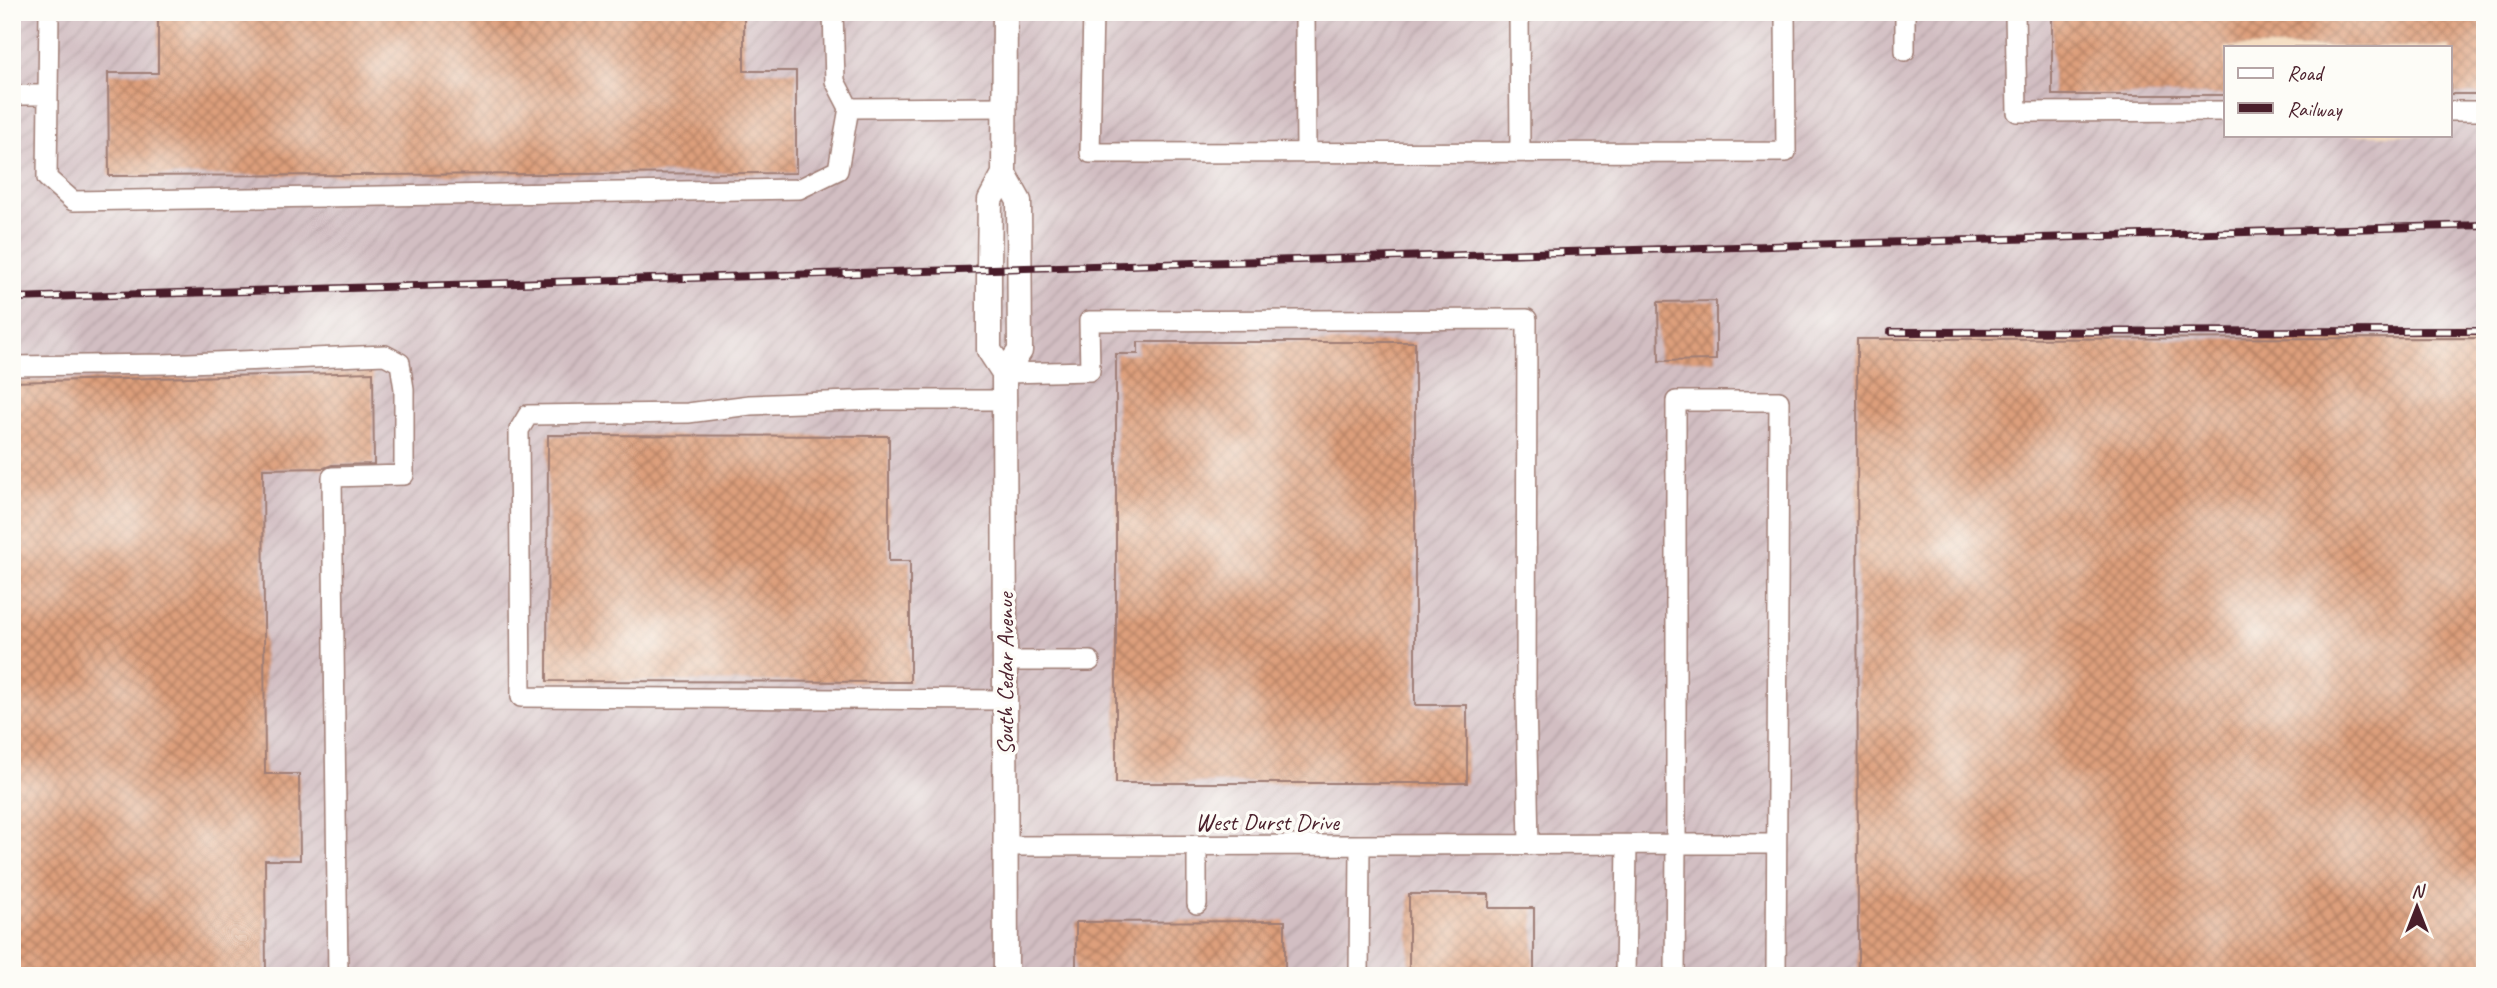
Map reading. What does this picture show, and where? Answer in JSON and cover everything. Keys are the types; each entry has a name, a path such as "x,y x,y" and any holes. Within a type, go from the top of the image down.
{"main road":[{"name":"South Cedar Avenue","path":"1005,12 1004,174 1019,201 1020,351 1004,373 1006,976"}],"street":[{"path":"49,12 47,178 73,201 799,189 838,170 849,108 835,80 833,12"},
{"path":"1093,12 1090,153 1786,152 1784,12"},
{"path":"1305,12 1306,153"},
{"path":"1519,12 1520,152"},
{"path":"1905,12 1905,51"},
{"path":"2015,12 2017,111 2224,111"},
{"path":"12,95 48,95"},
{"path":"849,108 1005,107"},
{"path":"2452,111 2485,111"},
{"path":"1004,373 1090,371 1089,321 1527,318 1526,698 1530,845"},
{"path":"12,366 164,364 385,355 400,363 404,389 404,475 332,477 338,976"},
{"path":"1004,400 877,400 750,405 688,413 528,415 520,430 520,444 521,697 1005,700"},
{"path":"1675,976 1676,401 1779,401 1776,976"},
{"path":"1005,661 1090,661"},
{"name":"West Durst Drive","path":"1005,846 1776,844"},
{"path":"1625,976 1627,845"},
{"path":"1197,846 1197,904"},
{"path":"1359,976 1360,846"}],"shaded area":[{"path":"12,12 2485,12 2485,976 12,976"}],"building":[{"path":"158,12 744,12 744,71 796,71 796,173 109,176 108,73 158,73"},
{"path":"2052,12 2485,12 2485,94 2452,94 2452,46 2224,46 2224,95 2052,95"},
{"path":"1716,301 1716,360 1659,361 1658,302"},
{"path":"2485,338 2485,976 1858,976 1857,339"},
{"path":"1138,342 1415,342 1415,705 1467,705 1467,783 1116,783 1116,354 1138,354"},
{"path":"373,372 374,464 263,469 265,774 299,774 300,860 265,860 266,976 12,976 12,382"},
{"path":"548,435 889,436 889,561 910,561 910,682 547,681"},
{"path":"1409,894 1489,894 1489,908 1534,908 1534,976 1409,976"},
{"path":"1285,921 1285,976 1076,976 1076,922"}],"railway":[{"path":"12,298 2485,225"},
{"path":"1891,332 2485,331"}]}
